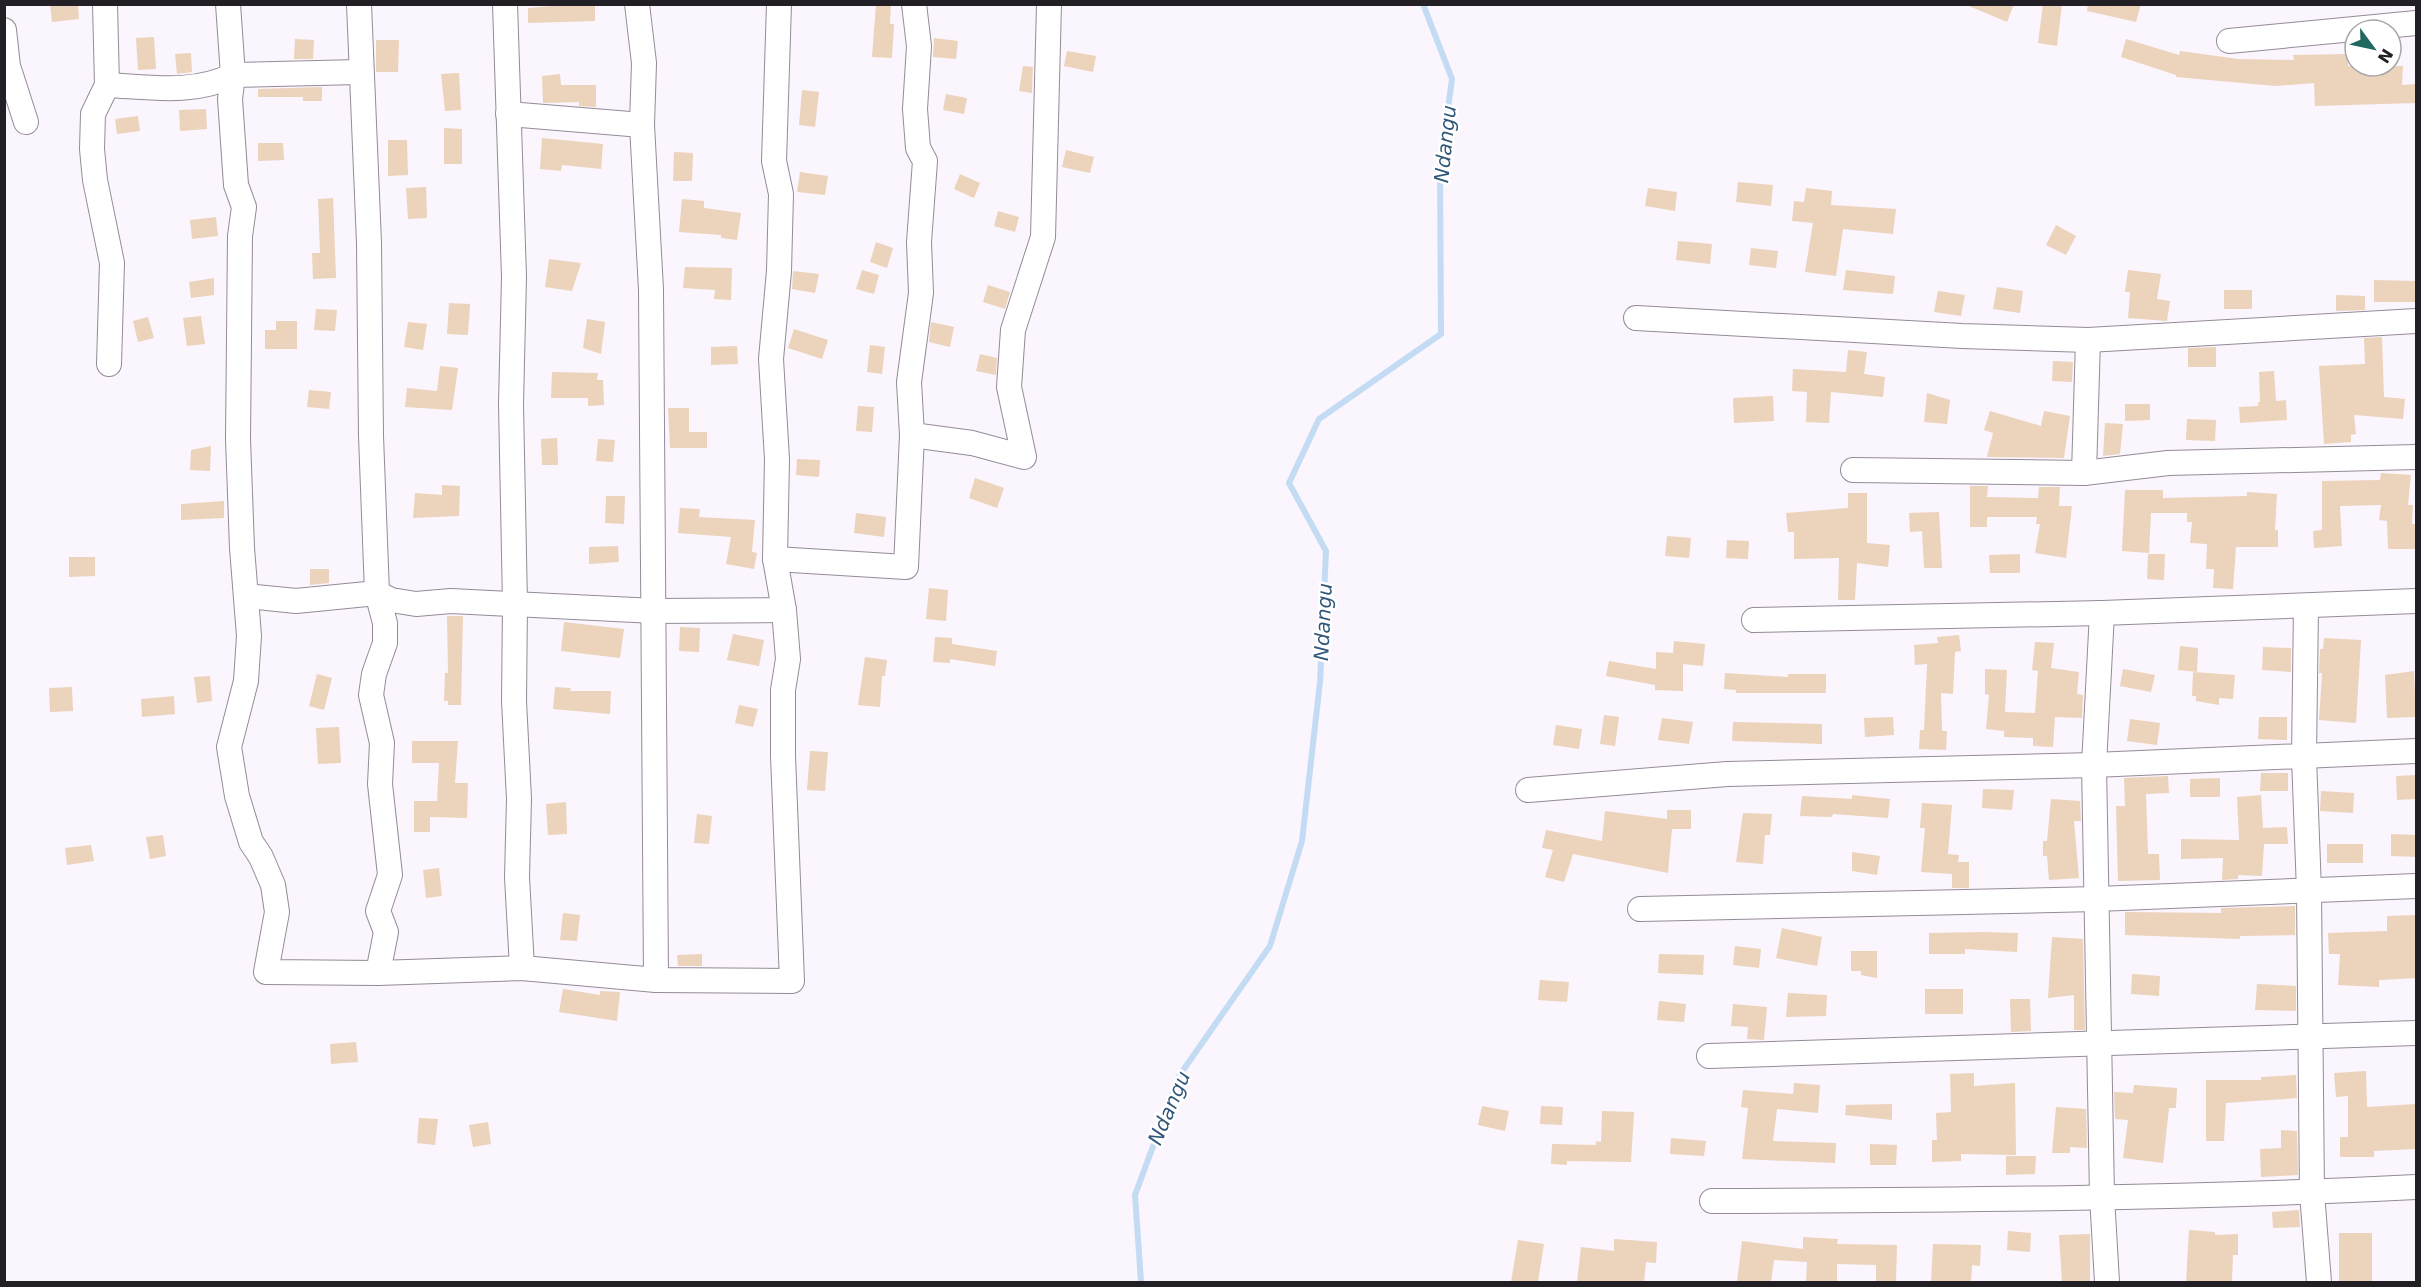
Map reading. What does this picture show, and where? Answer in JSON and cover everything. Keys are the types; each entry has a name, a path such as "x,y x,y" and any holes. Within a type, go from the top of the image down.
{"street":[{"path":"105,4 107,85 93,114 92,149 95,180 112,263 109,364"},
{"path":"228,4 233,75 230,99 236,185 244,207 240,236 238,439 249,636 246,681 229,747 235,787 251,842 261,857 274,894 277,912 266,972 378,973 522,968 656,980 792,981 783,756 783,690 788,659 784,610 775,559 777,459 771,359 779,271 782,194 774,161 779,4"},
{"path":"359,4 360,72 369,243 371,436 377,593 386,623 385,643 374,674 371,695 382,743 380,784 390,875 378,911 386,932 378,973"},
{"path":"505,4 514,277 511,404 515,604 514,701 519,799 517,877 522,968"},
{"path":"637,4 644,63 642,125 651,290 656,980"},
{"path":"775,559 906,567 912,435 909,382 921,293 919,242 925,161 918,148 915,108 919,46 914,4"},
{"path":"912,435 972,443 1024,457 1009,387 1013,330 1043,237 1047,171 1049,4"},
{"path":"2229,41 2416,23"},
{"path":"4,30 8,66 26,122"},
{"path":"107,85 187,89 218,83 233,75 360,72"},
{"path":"508,114 642,125"},
{"path":"1636,318 2088,340 2416,321"},
{"path":"2084,474 2088,340"},
{"path":"1852,470 2084,474 2168,463 2416,457"},
{"path":"246,596 296,601 377,593 391,600 416,604 451,601 655,611 784,610"},
{"path":"1754,620 2102,613 2416,602"},
{"path":"2306,606 2304,757 2309,891 2312,1193 2319,1282"},
{"path":"2102,613 2094,765 2102,1196 2107,1282"},
{"path":"1528,790 1728,774 2094,765 2416,751"},
{"path":"1640,909 2097,899 2416,886"},
{"path":"1709,1056 2416,1033"},
{"path":"1712,1201 2312,1193 2416,1188"}],"building":[{"path":"50,4 78,4 79,19 52,22"},
{"path":"595,4 595,21 528,23 528,8"},
{"path":"876,4 891,4 890,24 894,24 892,58 872,57"},
{"path":"1964,4 2014,4 2007,22"},
{"path":"2043,4 2062,4 2057,46 2038,43"},
{"path":"2088,4 2141,4 2136,22 2087,11"},
{"path":"154,37 156,69 138,70 136,38"},
{"path":"934,38 958,41 956,59 933,57"},
{"path":"295,39 314,40 313,59 294,59"},
{"path":"2126,39 2179,55 2180,51 2238,59 2294,60 2293,55 2343,54 2343,78 2402,78 2402,85 2415,84 2416,103 2315,106 2314,83 2275,86 2176,77 2176,75 2121,57"},
{"path":"376,40 399,40 398,72 376,72"},
{"path":"1067,51 1096,56 1093,72 1064,66"},
{"path":"191,53 192,72 177,74 175,54"},
{"path":"1023,66 1033,67 1032,93 1019,91"},
{"path":"459,73 461,110 445,111 441,74"},
{"path":"560,74 561,85 596,85 596,107 579,106 579,102 543,103 542,76"},
{"path":"322,87 322,101 303,101 303,97 258,97 258,89"},
{"path":"802,90 819,92 815,127 799,125"},
{"path":"946,94 967,98 964,114 943,110"},
{"path":"206,109 207,129 180,131 179,110"},
{"path":"138,116 140,131 117,134 115,119"},
{"path":"444,128 462,129 462,164 444,164"},
{"path":"542,138 603,144 601,169 562,165 561,171 540,169"},
{"path":"388,140 407,140 408,175 388,176"},
{"path":"258,143 283,143 284,160 258,161"},
{"path":"1066,150 1094,157 1090,173 1062,167"},
{"path":"674,152 693,153 692,181 673,181"},
{"path":"800,172 828,176 825,195 797,192"},
{"path":"960,174 980,183 974,198 954,189"},
{"path":"1738,182 1773,185 1771,206 1736,202"},
{"path":"426,187 427,218 408,219 406,188"},
{"path":"1648,188 1677,192 1675,211 1645,206"},
{"path":"1806,188 1832,191 1831,205 1896,209 1893,234 1843,229 1836,276 1805,272 1813,223 1792,221 1794,201 1804,202"},
{"path":"333,198 336,278 313,279 312,253 320,253 318,199"},
{"path":"682,199 704,201 704,208 741,213 737,240 721,238 721,235 679,232"},
{"path":"998,211 1019,217 1015,232 994,226"},
{"path":"216,217 218,236 192,239 190,220"},
{"path":"2056,225 2076,236 2066,255 2046,245"},
{"path":"1678,241 1712,244 1710,264 1676,260"},
{"path":"876,242 893,248 887,268 870,262"},
{"path":"1751,248 1778,251 1776,268 1749,265"},
{"path":"549,259 581,263 572,291 545,287"},
{"path":"685,267 732,268 731,300 714,299 715,290 683,288"},
{"path":"862,270 879,275 874,294 856,289"},
{"path":"1846,270 1895,276 1893,294 1843,290"},
{"path":"2128,270 2161,274 2157,299 2170,301 2167,321 2128,318 2130,292 2125,292"},
{"path":"793,271 819,274 815,293 792,289"},
{"path":"214,278 214,295 191,298 189,282"},
{"path":"2374,280 2416,281 2416,302 2374,302"},
{"path":"988,285 1010,292 1005,309 983,302"},
{"path":"1997,287 2023,291 2020,313 1993,309"},
{"path":"2224,290 2252,290 2252,309 2224,309"},
{"path":"1938,291 1965,295 1961,316 1934,312"},
{"path":"2336,295 2365,296 2365,310 2336,311"},
{"path":"449,303 470,304 468,335 447,334"},
{"path":"316,309 337,310 335,331 314,330"},
{"path":"201,316 205,344 187,346 183,318"},
{"path":"148,317 154,338 138,342 133,321"},
{"path":"587,319 605,322 601,354 583,348"},
{"path":"276,321 297,321 297,349 265,349 265,330 276,330"},
{"path":"408,322 427,324 423,350 404,347"},
{"path":"931,322 954,327 950,347 929,342"},
{"path":"794,329 828,340 822,359 788,348"},
{"path":"2382,337 2384,397 2405,399 2403,419 2354,415 2356,434 2351,435 2351,442 2324,444 2319,366 2365,364 2364,338"},
{"path":"870,345 885,347 882,374 867,372"},
{"path":"737,346 738,364 711,365 711,347"},
{"path":"2216,347 2216,367 2188,367 2188,348"},
{"path":"1848,350 1867,352 1864,374 1885,377 1883,397 1831,392 1829,423 1806,422 1807,392 1792,391 1793,369 1846,372"},
{"path":"980,354 997,358 996,375 976,371"},
{"path":"2053,361 2073,362 2072,382 2052,381"},
{"path":"440,366 458,368 452,410 405,407 407,388 437,391"},
{"path":"2274,371 2276,401 2286,400 2287,420 2240,423 2239,407 2258,406 2260,402 2259,372"},
{"path":"552,372 598,373 597,380 603,380 604,405 588,406 588,398 551,398"},
{"path":"309,390 331,392 329,409 307,407"},
{"path":"1927,393 1950,400 1947,424 1924,422"},
{"path":"1773,396 1774,421 1734,423 1733,398"},
{"path":"2125,404 2150,404 2150,420 2125,421"},
{"path":"858,406 874,407 872,432 856,431"},
{"path":"668,408 689,408 689,432 707,432 707,448 670,448"},
{"path":"1990,411 2041,426 2044,411 2070,416 2064,458 1987,457 1993,433 1984,430"},
{"path":"2187,419 2216,420 2215,441 2186,440"},
{"path":"2105,423 2123,424 2120,454 2103,456"},
{"path":"557,438 558,465 542,465 541,439"},
{"path":"598,439 615,440 613,462 596,461"},
{"path":"211,446 210,471 190,470 191,450"},
{"path":"797,459 820,460 819,477 796,475"},
{"path":"2381,473 2411,475 2408,505 2413,505 2412,524 2415,524 2416,549 2388,549 2387,521 2379,520 2381,505 2340,506 2342,546 2314,548 2313,531 2322,530 2322,481 2380,480"},
{"path":"975,478 1004,488 997,508 969,498"},
{"path":"442,485 460,486 459,516 413,518 415,493 442,495"},
{"path":"1970,486 1988,486 1987,497 2038,498 2039,487 2060,487 2059,506 2072,506 2066,558 2035,553 2040,524 2036,524 2037,517 1987,517 1987,527 1970,527"},
{"path":"2125,490 2163,490 2163,498 2247,496 2247,492 2277,494 2275,530 2278,530 2278,547 2236,547 2233,589 2213,588 2214,569 2206,569 2207,544 2190,543 2192,522 2187,522 2187,513 2151,513 2149,553 2122,551"},
{"path":"1848,493 1867,493 1867,543 1890,545 1888,567 1857,563 1855,600 1838,600 1839,558 1794,559 1794,532 1788,532 1786,513 1848,508"},
{"path":"606,496 625,496 624,524 605,523"},
{"path":"224,501 224,518 181,520 181,504"},
{"path":"680,508 700,509 699,517 755,520 752,552 757,553 754,569 726,564 731,537 678,533"},
{"path":"1939,512 1942,568 1924,568 1922,531 1910,532 1909,513"},
{"path":"856,513 886,517 884,537 854,533"},
{"path":"1667,536 1691,538 1689,558 1665,556"},
{"path":"1727,540 1749,541 1748,559 1726,558"},
{"path":"618,546 619,562 589,564 589,547"},
{"path":"2020,554 2020,573 1990,573 1989,555"},
{"path":"2148,554 2165,554 2164,580 2147,579"},
{"path":"69,557 95,557 95,576 69,577"},
{"path":"310,569 329,569 329,583 310,585"},
{"path":"929,588 948,590 946,621 926,619"},
{"path":"447,616 463,616 461,705 448,705 448,701 444,701 445,673 448,673"},
{"path":"564,622 624,629 620,658 561,651"},
{"path":"680,627 700,628 699,652 679,651"},
{"path":"733,634 764,640 759,666 727,660"},
{"path":"1959,635 1961,651 1955,652 1953,694 1941,693 1942,731 1947,731 1946,750 1919,749 1920,730 1924,730 1927,664 1915,665 1914,645 1938,643 1937,637"},
{"path":"935,637 952,638 952,644 997,651 995,666 950,659 950,663 933,662"},
{"path":"2324,638 2361,640 2356,723 2319,720 2322,673 2319,673 2320,649 2323,649"},
{"path":"1674,641 1705,644 1703,666 1683,664 1683,691 1655,690 1655,685 1606,676 1609,661 1656,669 1656,652 1673,653"},
{"path":"2035,642 2054,643 2051,668 2079,672 2077,694 2083,695 2082,718 2055,717 2053,747 2033,746 2033,738 2004,737 2004,731 1986,729 1989,695 1985,694 1985,669 2007,670 2005,712 2035,713 2038,671 2032,670"},
{"path":"2180,646 2198,648 2197,672 2178,670"},
{"path":"2263,647 2291,648 2291,672 2262,670"},
{"path":"865,657 887,660 885,676 882,676 880,707 858,705"},
{"path":"2123,669 2155,675 2151,692 2120,686"},
{"path":"2414,671 2416,717 2387,718 2385,675"},
{"path":"2193,672 2235,675 2233,699 2219,698 2219,705 2196,701 2196,696 2192,696"},
{"path":"1725,673 1788,677 1788,674 1826,674 1826,693 1736,693 1736,690 1724,689"},
{"path":"317,674 332,678 324,710 309,706"},
{"path":"210,676 212,701 197,703 194,677"},
{"path":"72,687 73,711 50,712 49,688"},
{"path":"555,687 571,688 570,691 611,691 610,714 553,709"},
{"path":"174,696 175,714 142,717 141,699"},
{"path":"739,705 758,709 753,727 735,723"},
{"path":"1604,715 1619,717 1615,746 1600,744"},
{"path":"1893,717 1894,735 1865,737 1864,718"},
{"path":"2259,717 2287,717 2287,740 2258,739"},
{"path":"1662,718 1693,722 1689,744 1658,740"},
{"path":"2130,719 2160,723 2157,745 2127,741"},
{"path":"1733,722 1822,724 1822,744 1732,741"},
{"path":"1556,725 1582,729 1579,749 1553,745"},
{"path":"339,727 341,763 318,764 316,728"},
{"path":"412,741 458,741 455,783 468,783 467,818 430,817 430,832 414,832 414,801 437,801 439,763 412,763"},
{"path":"810,751 828,752 825,791 807,790"},
{"path":"2261,773 2288,773 2288,791 2260,791"},
{"path":"2416,775 2416,799 2397,800 2396,776"},
{"path":"2168,776 2169,793 2146,794 2148,854 2159,854 2160,880 2118,881 2116,806 2125,806 2124,778"},
{"path":"2220,778 2220,797 2190,797 2190,779"},
{"path":"1983,789 2014,790 2012,810 1982,808"},
{"path":"2321,791 2354,793 2353,813 2320,811"},
{"path":"1852,795 1890,799 1888,818 1833,814 1832,817 1800,816 1802,796 1852,799"},
{"path":"2261,795 2263,828 2287,827 2288,844 2264,844 2262,876 2238,875 2238,879 2222,880 2223,858 2181,859 2181,839 2239,840 2237,797"},
{"path":"2051,799 2080,801 2081,821 2074,821 2079,878 2049,880 2047,856 2043,856 2043,841 2047,841"},
{"path":"566,802 567,834 548,835 546,804"},
{"path":"1922,803 1952,805 1948,854 1959,855 1958,862 1969,862 1969,888 1952,888 1952,874 1921,872 1925,828 1920,828"},
{"path":"1667,810 1691,810 1691,829 1672,829 1668,873 1573,854 1564,882 1545,877 1553,850 1542,848 1546,830 1602,841 1605,811 1667,819"},
{"path":"1743,813 1772,814 1770,835 1765,835 1763,864 1736,862"},
{"path":"697,814 712,816 709,844 694,843"},
{"path":"2391,834 2416,835 2416,857 2391,856"},
{"path":"163,835 166,856 150,859 146,837"},
{"path":"2327,844 2363,844 2363,863 2327,863"},
{"path":"91,845 94,861 67,865 65,848"},
{"path":"1852,852 1880,856 1877,875 1852,871"},
{"path":"439,868 442,896 426,898 423,870"},
{"path":"2295,906 2295,935 2240,936 2240,939 2125,935 2125,912 2221,913 2221,908"},
{"path":"563,913 580,915 577,941 560,940"},
{"path":"2416,915 2416,978 2379,980 2379,987 2338,985 2340,954 2329,954 2328,933 2387,931 2387,916"},
{"path":"1782,928 1822,937 1817,966 1776,958"},
{"path":"1929,933 2018,933 2017,952 1965,949 1965,954 1929,954"},
{"path":"2052,937 2083,939 2085,1030 2074,1030 2074,995 2048,998"},
{"path":"1735,946 1761,949 1759,968 1733,965"},
{"path":"1851,951 1877,951 1877,978 1861,975 1861,971 1851,971"},
{"path":"702,954 702,966 678,966 677,955"},
{"path":"1659,954 1704,955 1703,975 1658,973"},
{"path":"2132,974 2160,976 2159,996 2131,994"},
{"path":"1540,980 1569,982 1567,1002 1538,1000"},
{"path":"2257,984 2296,986 2296,1011 2255,1010"},
{"path":"563,989 600,995 600,991 620,992 617,1021 559,1012"},
{"path":"1925,989 1963,989 1963,1014 1925,1014"},
{"path":"1788,993 1827,995 1826,1016 1786,1017"},
{"path":"2010,999 2030,999 2031,1031 2011,1032"},
{"path":"1659,1001 1686,1004 1684,1022 1657,1020"},
{"path":"1733,1004 1767,1007 1764,1040 1747,1039 1748,1027 1731,1026"},
{"path":"356,1042 358,1062 331,1064 330,1044"},
{"path":"2366,1071 2367,1107 2416,1104 2416,1149 2374,1151 2374,1157 2340,1157 2340,1137 2348,1137 2348,1096 2336,1097 2334,1073"},
{"path":"1974,1073 1974,1086 2015,1083 2016,1155 1961,1154 1961,1161 1932,1162 1932,1140 1937,1140 1936,1113 1951,1112 1950,1074"},
{"path":"2296,1075 2297,1098 2226,1103 2224,1141 2206,1141 2206,1080 2261,1080 2261,1077"},
{"path":"1794,1083 1820,1085 1818,1113 1777,1109 1773,1141 1836,1143 1835,1163 1742,1159 1748,1108 1741,1107 1743,1090 1793,1094"},
{"path":"2134,1085 2177,1088 2176,1108 2169,1108 2163,1163 2123,1158 2128,1120 2115,1119 2114,1092 2133,1093"},
{"path":"1892,1104 1892,1120 1845,1115 1846,1105"},
{"path":"1482,1106 1509,1111 1505,1131 1478,1125"},
{"path":"1541,1106 1563,1107 1562,1125 1540,1124"},
{"path":"2056,1107 2086,1109 2087,1148 2070,1147 2070,1153 2052,1153"},
{"path":"1602,1111 1634,1112 1631,1162 1567,1161 1567,1165 1551,1164 1552,1144 1596,1145 1596,1141 1601,1142"},
{"path":"419,1118 438,1119 435,1145 417,1143"},
{"path":"488,1122 491,1144 473,1147 469,1125"},
{"path":"2281,1130 2297,1131 2298,1175 2261,1177 2260,1149 2281,1148"},
{"path":"1671,1138 1706,1141 1704,1156 1670,1154"},
{"path":"1870,1144 1897,1145 1896,1165 1870,1165"},
{"path":"2006,1156 2036,1156 2035,1174 2006,1175"},
{"path":"2299,1210 2300,1227 2273,1228 2272,1212"},
{"path":"2189,1230 2215,1232 2215,1235 2238,1234 2238,1255 2233,1255 2232,1282 2186,1282"},
{"path":"2008,1231 2031,1233 2030,1252 2007,1250"},
{"path":"2339,1233 2372,1233 2372,1282 2339,1282"},
{"path":"2090,1234 2090,1282 2062,1282 2059,1235"},
{"path":"1803,1237 1838,1239 1837,1244 1897,1245 1896,1282 1876,1282 1876,1265 1837,1264 1837,1282 1806,1282 1807,1262 1774,1260 1771,1282 1737,1282 1742,1241 1803,1249"},
{"path":"1614,1239 1657,1242 1656,1263 1646,1262 1644,1282 1577,1282 1581,1247 1614,1251"},
{"path":"1518,1240 1544,1244 1538,1282 1511,1282"},
{"path":"1933,1244 1981,1245 1980,1266 1972,1265 1971,1282 1931,1282"}],"waterway":[{"name":"Ndangu","path":"1141,1282 1135,1195 1179,1076 1270,946 1302,841 1320,682 1326,551 1289,483 1319,419 1441,334 1440,168 1452,79 1423,4"}]}
